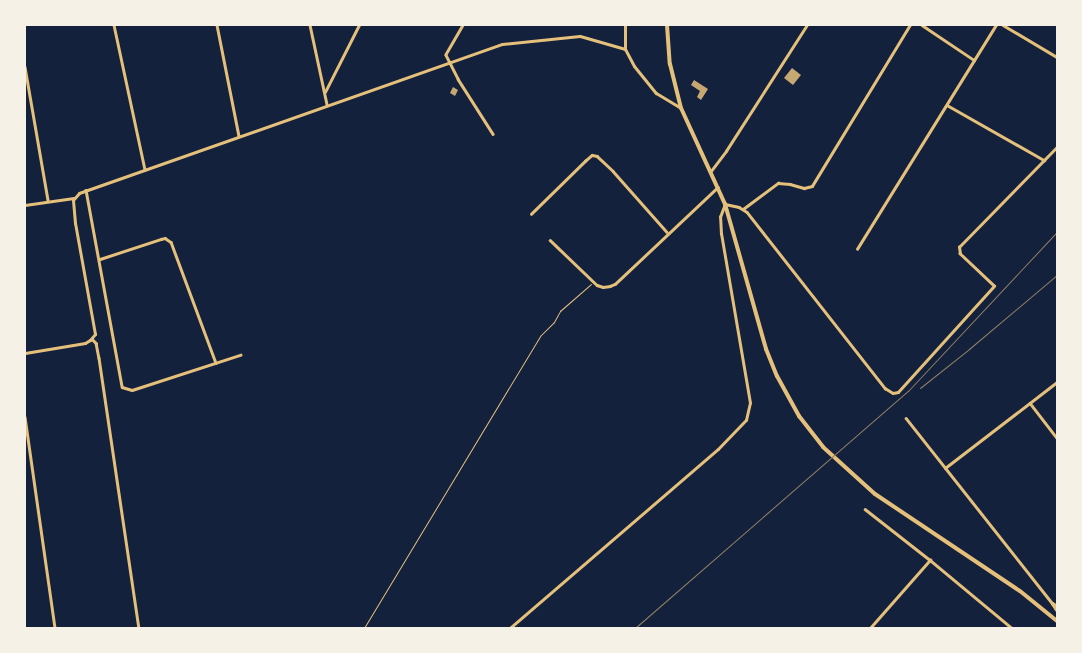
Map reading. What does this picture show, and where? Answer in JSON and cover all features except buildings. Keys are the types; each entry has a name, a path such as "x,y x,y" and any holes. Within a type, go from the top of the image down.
{"main road":[{"path":"667,25 672,76 682,108 725,204 766,349 777,376 799,416 823,447 858,481 1020,592 1057,621"},
{"path":"1055,604 1057,610"}],"street":[{"path":"114,25 145,170"},
{"path":"217,25 239,136"},
{"path":"310,25 327,104"},
{"path":"324,94 359,25"},
{"path":"463,25 446,56 493,134"},
{"path":"625,25 625,50 649,86 666,100 682,108"},
{"path":"711,171 726,151 807,25"},
{"path":"743,209 778,183 804,188 812,186 910,25"},
{"path":"922,25 974,60"},
{"path":"856,249 996,25"},
{"path":"1003,25 1057,57"},
{"path":"25,205 48,200 74,198 86,190 327,104 510,42 573,36 585,37 625,50"},
{"path":"25,67 48,200"},
{"path":"947,105 1044,160"},
{"path":"510,628 718,450 746,420 750,403 721,234 720,217 725,204 734,204 743,209 890,392 898,392 994,286 960,254 958,249 1057,147"},
{"path":"531,214 592,155 597,156 613,171 667,233"},
{"path":"550,240 595,283 602,287 615,284 718,187"},
{"path":"86,190 122,387 132,390 240,355"},
{"path":"25,353 85,343 92,339 95,334 75,223 74,198"},
{"path":"100,259 165,238 170,242 216,363"},
{"path":"92,339 96,343 99,358 139,628"},
{"path":"945,468 1057,382"},
{"path":"1030,403 1057,438"},
{"path":"25,417 55,628"},
{"path":"906,418 1055,604"},
{"path":"865,510 930,560 1012,628"},
{"path":"870,628 930,560"}],"path":[{"path":"364,628 541,335 555,318 595,283"}],"railway":[{"path":"635,628 908,391 1057,232"},
{"path":"920,388 1057,275"}]}
